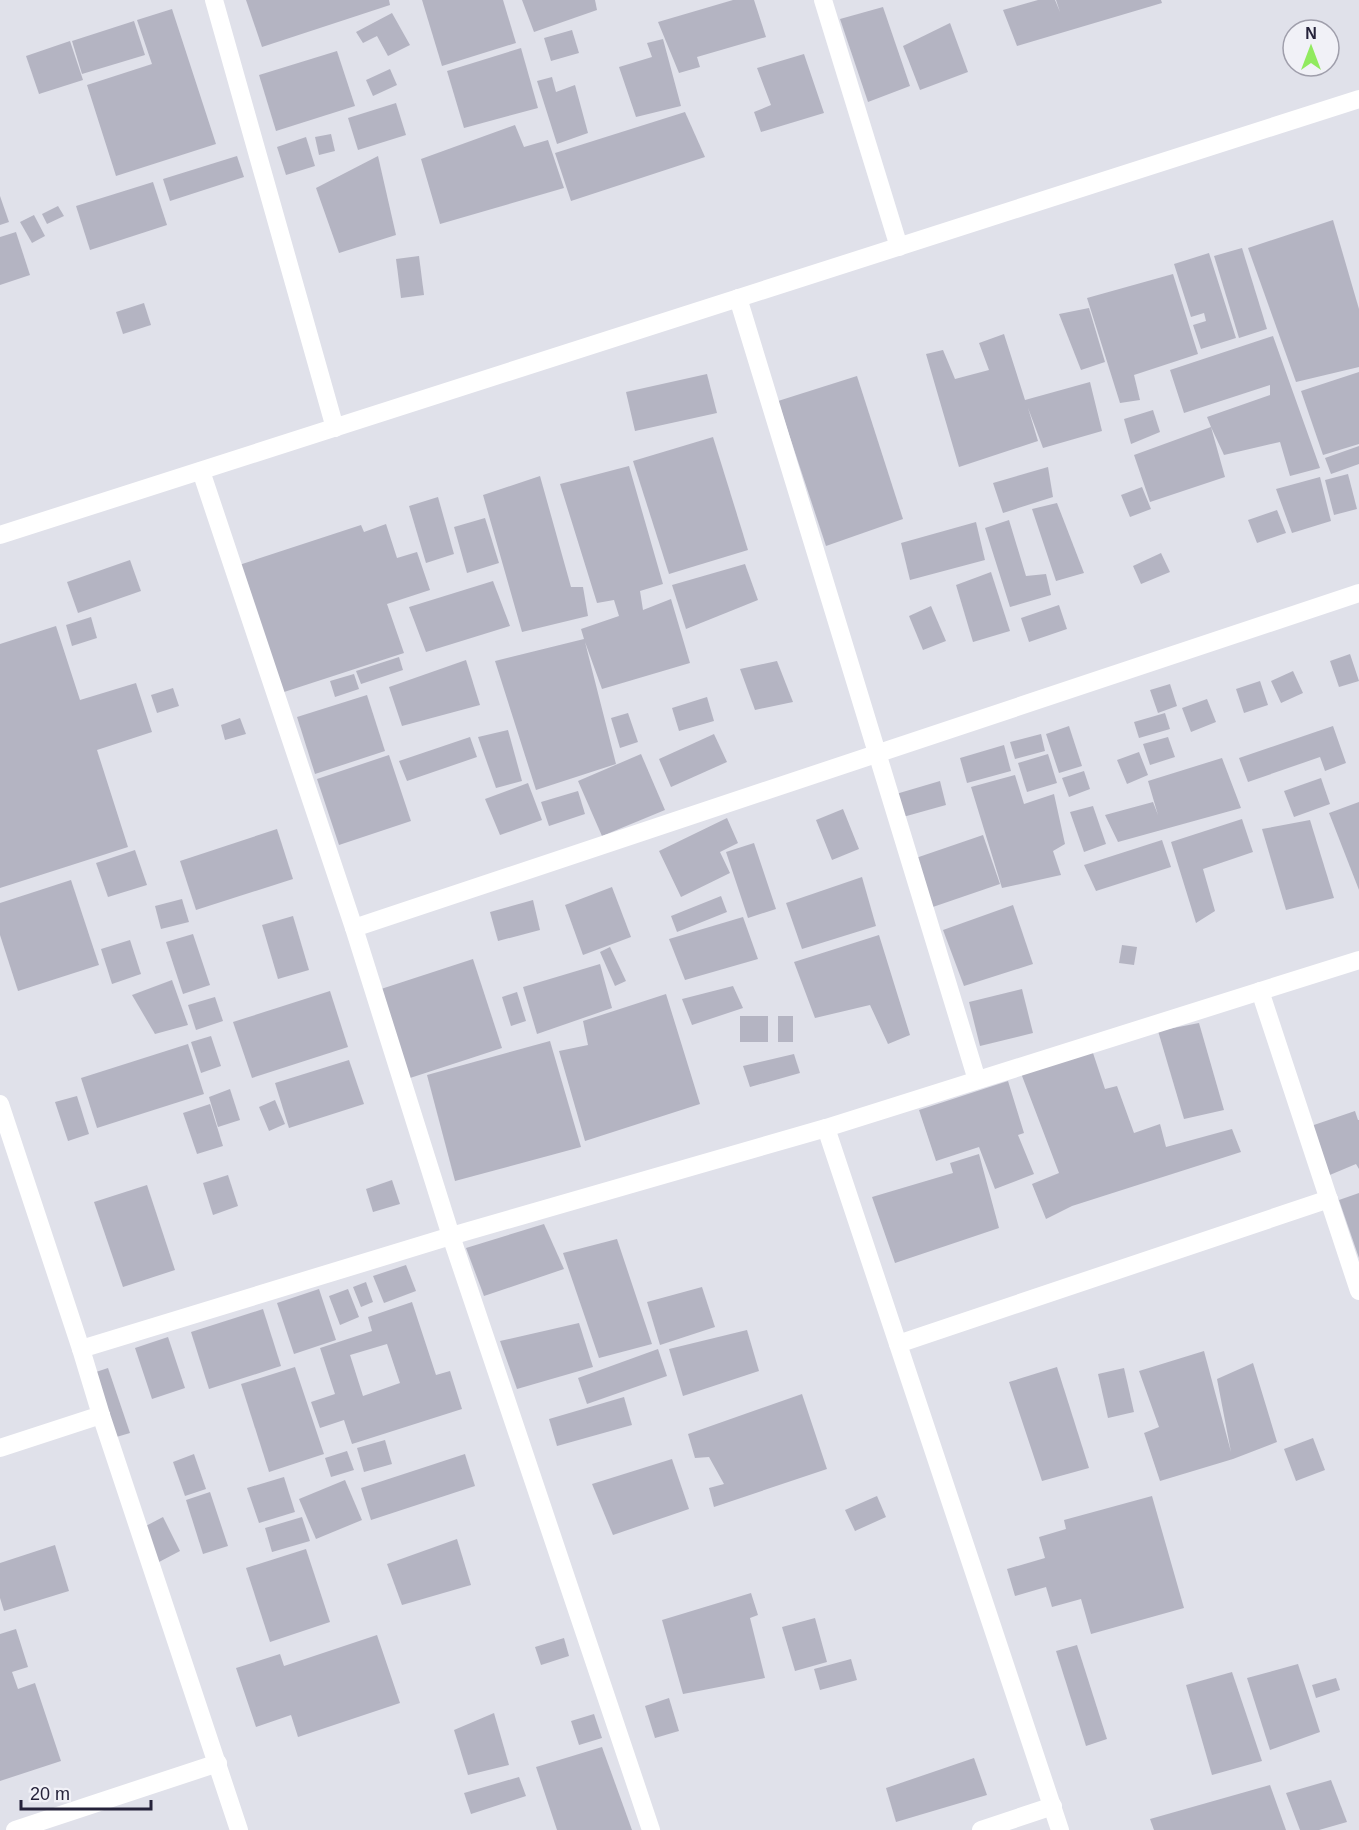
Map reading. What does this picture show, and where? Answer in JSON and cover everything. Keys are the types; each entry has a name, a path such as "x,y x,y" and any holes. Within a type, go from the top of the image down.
{"street":[{"path":"214,0 335,428"},
{"path":"823,0 899,247"},
{"path":"0,535 1359,99"},
{"path":"738,298 977,1080"},
{"path":"201,471 354,928 451,1236 651,1830"},
{"path":"354,928 1359,593"},
{"path":"81,1349 451,1236 826,1128 1359,960"},
{"path":"1260,991 1359,1291"},
{"path":"0,1104 239,1830"},
{"path":"826,1128 1060,1830"},
{"path":"898,1344 1329,1199"},
{"path":"0,1448 101,1415"},
{"path":"15,1830 218,1763"},
{"path":"981,1830 1053,1806"}],"building":[{"path":"246,0 389,0 390,5 262,47"},
{"path":"422,0 503,0 516,43 442,66"},
{"path":"522,0 595,0 597,10 534,32"},
{"path":"733,0 754,0 766,37 697,57 700,67 679,73 658,22"},
{"path":"1038,0 1055,0 1060,12 1056,0 1161,0 1162,3 1017,46 1003,10"},
{"path":"883,7 910,86 868,102 840,19"},
{"path":"172,9 216,144 116,176 87,85 152,64 137,20"},
{"path":"392,13 410,45 388,56 377,36 363,43 356,32"},
{"path":"134,21 145,55 82,74 72,41"},
{"path":"950,23 968,72 920,90 903,46"},
{"path":"572,30 579,53 551,61 544,38"},
{"path":"663,39 681,106 636,117 619,67 652,57 647,43"},
{"path":"70,41 83,80 39,94 26,56"},
{"path":"521,48 538,108 464,128 447,71"},
{"path":"337,51 355,106 276,131 259,75"},
{"path":"804,54 824,113 761,132 754,112 771,105 757,68"},
{"path":"390,69 397,85 373,96 366,80"},
{"path":"552,77 556,92 575,85 588,133 557,144 537,81"},
{"path":"396,103 406,135 358,150 348,118"},
{"path":"685,112 705,157 571,201 555,153"},
{"path":"515,125 524,147 548,140 564,188 440,224 421,159"},
{"path":"331,134 335,151 319,155 315,137"},
{"path":"306,137 315,166 286,175 277,147"},
{"path":"237,156 244,177 170,201 163,179"},
{"path":"378,156 396,235 339,253 316,188"},
{"path":"153,182 167,225 90,250 76,206"},
{"path":"0,196 9,222 0,225"},
{"path":"58,206 64,216 47,224 42,214"},
{"path":"34,215 45,236 32,243 20,222"},
{"path":"1333,220 1359,309 1359,367 1296,382 1248,248"},
{"path":"16,232 30,275 0,285 0,237"},
{"path":"1242,248 1267,329 1239,338 1214,256"},
{"path":"1209,253 1236,338 1201,349 1193,325 1206,321 1204,313 1191,317 1174,264"},
{"path":"419,256 424,295 401,298 396,259"},
{"path":"1173,274 1198,354 1134,375 1140,400 1120,403 1087,298"},
{"path":"144,303 151,325 123,334 116,312"},
{"path":"1089,308 1105,362 1081,370 1059,314"},
{"path":"1004,334 1025,400 1090,382 1102,431 1043,448 1028,408 1038,441 959,467 926,354 943,350 955,379 989,370 979,343"},
{"path":"1273,336 1320,468 1290,476 1280,442 1224,455 1207,417 1270,395 1270,385 1184,413 1170,370"},
{"path":"1359,372 1359,444 1323,455 1301,391"},
{"path":"707,374 717,413 635,431 626,392"},
{"path":"857,376 903,519 826,546 778,401"},
{"path":"1153,410 1160,432 1131,444 1124,419"},
{"path":"1211,427 1225,477 1150,502 1134,455"},
{"path":"713,437 748,550 669,574 633,461"},
{"path":"1359,446 1359,464 1331,474 1325,458"},
{"path":"629,466 663,584 640,591 643,610 671,599 690,663 602,689 585,642 616,764 536,790 495,661 584,639 581,629 619,616 614,600 597,603 560,484"},
{"path":"1048,467 1053,497 1003,513 993,483"},
{"path":"1348,474 1357,509 1334,515 1325,480"},
{"path":"540,476 571,587 583,587 588,616 522,632 483,495"},
{"path":"1320,477 1331,521 1292,533 1276,489"},
{"path":"1142,487 1151,509 1130,517 1121,495"},
{"path":"438,497 454,554 426,563 409,506"},
{"path":"1057,503 1084,573 1056,581 1032,509"},
{"path":"1277,510 1286,533 1257,543 1248,520"},
{"path":"485,518 499,563 467,573 454,527"},
{"path":"1009,520 1026,576 1046,574 1051,595 1010,607 985,528"},
{"path":"976,522 985,560 910,580 901,543"},
{"path":"386,524 397,558 417,552 430,590 387,604 404,653 281,693 239,565 361,525 364,532"},
{"path":"1161,553 1170,572 1141,584 1133,566"},
{"path":"130,560 141,591 78,613 67,582"},
{"path":"745,564 758,600 686,629 672,585"},
{"path":"991,572 1010,631 973,642 956,585"},
{"path":"493,581 510,626 426,652 409,607"},
{"path":"1059,605 1067,629 1029,642 1021,618"},
{"path":"931,606 946,641 923,650 909,616"},
{"path":"91,617 97,638 72,646 66,625"},
{"path":"56,626 80,700 136,683 152,732 97,750 128,847 0,888 0,644"},
{"path":"1350,654 1359,681 1339,687 1330,661"},
{"path":"399,657 403,670 361,684 356,671"},
{"path":"466,660 480,705 402,726 389,687"},
{"path":"777,661 793,702 755,710 740,669"},
{"path":"1293,671 1303,693 1281,703 1271,681"},
{"path":"354,674 359,689 335,697 330,681"},
{"path":"1260,681 1268,705 1244,713 1236,689"},
{"path":"1170,684 1177,706 1158,713 1150,690"},
{"path":"173,688 179,706 157,713 151,695"},
{"path":"367,695 385,751 315,774 297,717"},
{"path":"707,697 714,721 679,731 672,708"},
{"path":"1207,699 1216,722 1191,732 1182,708"},
{"path":"628,713 638,742 620,748 611,718"},
{"path":"1165,713 1170,729 1139,738 1134,722"},
{"path":"240,718 246,734 225,740 221,725"},
{"path":"1069,726 1082,766 1059,773 1046,734"},
{"path":"1333,726 1346,763 1325,771 1320,757 1248,782 1239,758"},
{"path":"508,730 522,781 496,788 478,737"},
{"path":"714,734 727,762 671,787 659,759"},
{"path":"1041,734 1045,751 1015,759 1010,742"},
{"path":"470,737 477,757 407,781 399,761"},
{"path":"1168,737 1175,757 1150,765 1143,744"},
{"path":"1004,745 1011,771 967,783 960,758"},
{"path":"1139,752 1148,775 1127,784 1117,760"},
{"path":"641,754 665,810 602,836 578,781"},
{"path":"1048,754 1057,783 1027,792 1018,763"},
{"path":"389,755 411,821 339,845 317,779"},
{"path":"1222,758 1241,808 1118,842 1105,815 1153,802 1158,815 1148,781"},
{"path":"1084,771 1090,789 1069,797 1062,778"},
{"path":"1015,775 1024,804 1054,794 1065,844 1053,851 1061,875 1002,888 971,787"},
{"path":"1321,778 1330,804 1294,817 1284,791"},
{"path":"940,781 946,805 903,817 896,794"},
{"path":"528,783 542,820 500,835 485,799"},
{"path":"578,791 585,814 549,826 541,802"},
{"path":"1359,802 1359,890 1329,813"},
{"path":"1093,806 1106,844 1084,852 1070,812"},
{"path":"843,809 859,849 832,860 816,820"},
{"path":"727,818 738,843 720,852 730,873 681,897 659,851"},
{"path":"1242,819 1253,852 1203,869 1215,911 1196,923 1171,842"},
{"path":"1310,820 1334,898 1286,910 1262,829"},
{"path":"277,829 293,879 196,910 180,861"},
{"path":"983,835 1000,884 927,909 910,860"},
{"path":"1162,840 1171,867 1096,891 1084,865"},
{"path":"754,843 776,909 748,918 726,852"},
{"path":"135,850 147,885 108,897 96,863"},
{"path":"862,877 876,926 802,949 786,903"},
{"path":"71,880 99,965 18,991 0,935 0,903"},
{"path":"612,887 631,937 583,955 565,905"},
{"path":"721,896 727,912 677,932 671,916"},
{"path":"182,899 189,922 161,929 155,906"},
{"path":"533,900 540,930 498,941 490,912"},
{"path":"1013,905 1033,964 964,986 943,930"},
{"path":"293,916 309,970 278,979 262,925"},
{"path":"743,917 758,959 685,980 669,939"},
{"path":"193,934 210,985 183,994 166,942"},
{"path":"879,935 910,1035 888,1044 870,1005 815,1018 794,962"},
{"path":"130,940 141,974 112,984 101,949"},
{"path":"1122,945 1137,947 1134,965 1119,963"},
{"path":"610,947 626,981 615,986 600,952"},
{"path":"473,959 502,1048 407,1079 378,990"},
{"path":"600,964 612,1008 537,1034 523,987"},
{"path":"172,980 188,1025 155,1034 132,995"},
{"path":"733,986 743,1008 692,1025 682,999"},
{"path":"1022,989 1033,1033 980,1046 969,1002"},
{"path":"330,991 348,1047 252,1078 233,1022"},
{"path":"517,992 526,1021 511,1026 502,997"},
{"path":"666,994 700,1104 585,1141 559,1051 588,1045 583,1021"},
{"path":"215,997 223,1021 196,1030 188,1005"},
{"path":"740,1016 768,1016 768,1042 740,1042"},
{"path":"778,1016 793,1016 793,1042 778,1042"},
{"path":"1199,1023 1224,1110 1184,1119 1158,1031"},
{"path":"211,1036 221,1066 201,1073 191,1042"},
{"path":"550,1041 581,1147 455,1181 427,1075"},
{"path":"188,1044 204,1094 97,1128 81,1078"},
{"path":"1091,1047 1105,1089 1117,1086 1134,1133 1160,1124 1166,1147 1232,1129 1241,1152 1072,1206 1046,1219 1032,1184 1059,1173 1019,1068"},
{"path":"794,1054 800,1073 750,1087 743,1066"},
{"path":"349,1060 364,1104 289,1128 275,1083"},
{"path":"1008,1081 1024,1133 1018,1135 1034,1174 995,1189 979,1147 936,1161 919,1110"},
{"path":"230,1089 240,1120 218,1127 209,1097"},
{"path":"77,1096 89,1134 68,1141 55,1102"},
{"path":"275,1100 285,1124 269,1131 259,1107"},
{"path":"210,1104 223,1146 197,1154 183,1113"},
{"path":"1355,1111 1359,1120 1359,1169 1356,1164 1325,1177 1308,1127"},
{"path":"979,1154 999,1228 895,1263 872,1197 953,1173 950,1163"},
{"path":"228,1175 238,1206 213,1215 203,1183"},
{"path":"392,1180 400,1204 373,1212 366,1189"},
{"path":"147,1185 175,1270 123,1287 94,1202"},
{"path":"1359,1193 1359,1258 1339,1200"},
{"path":"544,1224 564,1269 484,1296 466,1248"},
{"path":"617,1239 652,1344 599,1358 563,1253"},
{"path":"406,1265 416,1291 384,1303 373,1276"},
{"path":"366,1282 373,1302 361,1307 353,1287"},
{"path":"702,1287 715,1327 660,1345 647,1302"},
{"path":"319,1289 336,1340 294,1354 277,1303"},
{"path":"348,1289 359,1317 340,1325 329,1296"},
{"path":"412,1302 436,1375 450,1371 462,1409 352,1444 344,1420 320,1428 311,1402 335,1394 320,1348 372,1331 368,1317","holes":["387,1344 400,1383 363,1396 350,1355"]},
{"path":"263,1309 281,1366 209,1389 191,1332"},
{"path":"579,1323 593,1367 517,1389 500,1341"},
{"path":"747,1330 759,1371 683,1396 669,1349"},
{"path":"168,1337 185,1388 152,1399 135,1348"},
{"path":"658,1349 667,1376 587,1404 578,1378"},
{"path":"1204,1351 1231,1452 1217,1379 1253,1363 1277,1442 1233,1459 1160,1481 1144,1433 1159,1427 1139,1371"},
{"path":"295,1367 324,1454 269,1472 241,1384"},
{"path":"1057,1367 1089,1468 1042,1481 1009,1382"},
{"path":"108,1368 130,1433 113,1438 90,1374"},
{"path":"1124,1368 1134,1412 1108,1418 1098,1374"},
{"path":"802,1394 827,1469 714,1507 709,1488 724,1484 709,1457 695,1458 688,1434"},
{"path":"624,1397 632,1425 557,1446 549,1419"},
{"path":"1313,1438 1325,1470 1296,1481 1284,1449"},
{"path":"385,1440 392,1464 364,1472 357,1448"},
{"path":"347,1451 354,1470 331,1477 325,1458"},
{"path":"194,1454 206,1489 185,1496 173,1462"},
{"path":"465,1454 475,1486 371,1520 361,1488"},
{"path":"672,1459 689,1509 613,1535 592,1484"},
{"path":"284,1477 295,1512 259,1523 247,1488"},
{"path":"345,1480 362,1520 316,1539 299,1499"},
{"path":"210,1492 228,1546 203,1554 186,1500"},
{"path":"877,1496 886,1517 855,1531 845,1510"},
{"path":"1152,1496 1184,1608 1091,1634 1081,1599 1052,1607 1046,1587 1015,1596 1007,1569 1045,1558 1039,1537 1066,1529 1064,1520"},
{"path":"163,1517 180,1551 159,1562 142,1528"},
{"path":"302,1517 310,1541 272,1552 265,1528"},
{"path":"457,1539 471,1585 402,1605 387,1564"},
{"path":"55,1545 69,1591 4,1611 0,1598 0,1563"},
{"path":"306,1549 330,1622 270,1642 246,1568"},
{"path":"751,1593 758,1615 750,1618 765,1678 683,1694 662,1620"},
{"path":"815,1618 827,1662 795,1671 782,1627"},
{"path":"16,1629 28,1667 12,1672 18,1689 35,1683 61,1761 0,1781 0,1634"},
{"path":"377,1635 400,1703 298,1737 291,1715 256,1727 236,1668 280,1654 284,1666"},
{"path":"564,1638 569,1656 541,1665 535,1647"},
{"path":"1077,1645 1107,1739 1086,1746 1056,1651"},
{"path":"851,1659 857,1680 820,1690 814,1669"},
{"path":"1298,1664 1320,1732 1270,1750 1247,1678"},
{"path":"1232,1672 1262,1761 1212,1775 1186,1685"},
{"path":"1336,1678 1340,1690 1316,1698 1312,1685"},
{"path":"669,1698 679,1731 655,1738 645,1706"},
{"path":"494,1713 509,1765 468,1775 454,1730"},
{"path":"594,1714 602,1738 579,1745 571,1721"},
{"path":"602,1747 632,1830 557,1830 536,1767"},
{"path":"974,1758 987,1795 896,1822 886,1788"},
{"path":"519,1777 526,1796 471,1814 464,1793"},
{"path":"1331,1780 1347,1822 1319,1830 1300,1830 1286,1793"},
{"path":"1270,1785 1286,1830 1154,1830 1150,1819"}]}
